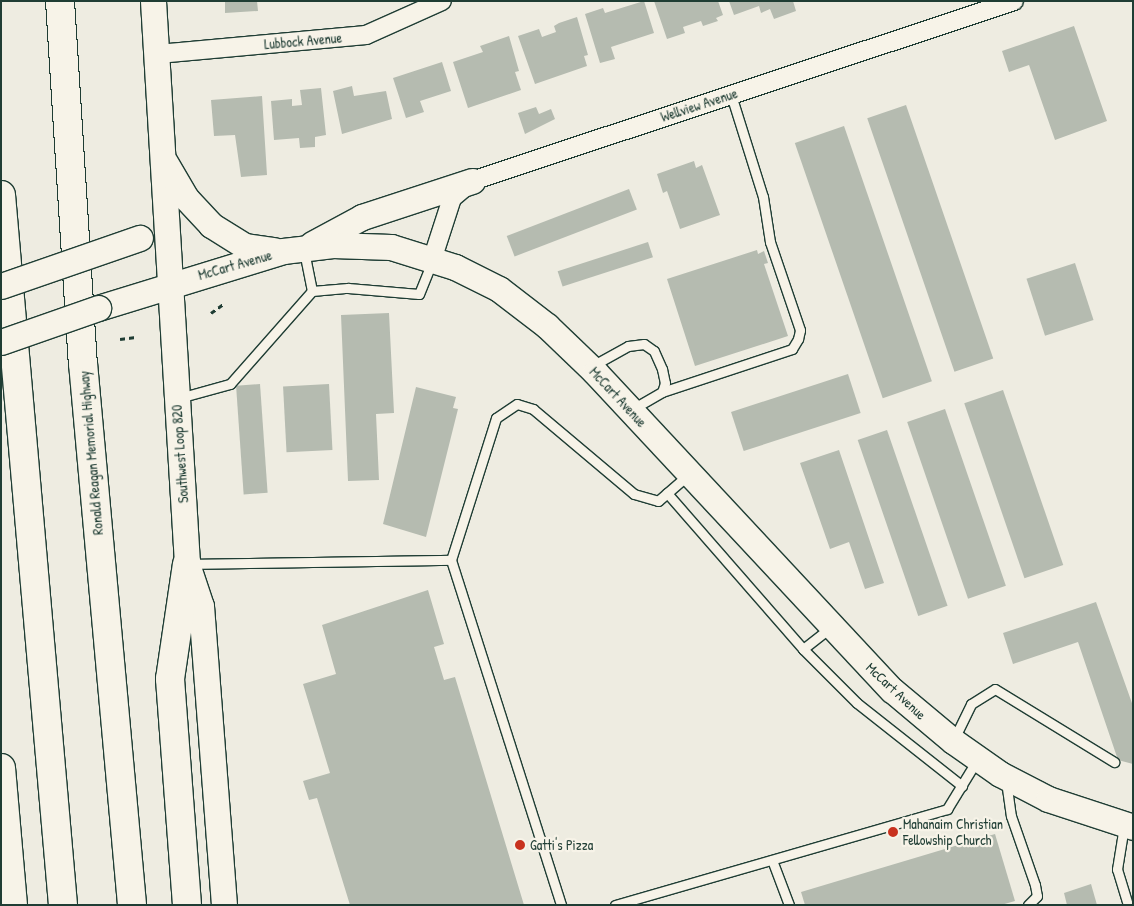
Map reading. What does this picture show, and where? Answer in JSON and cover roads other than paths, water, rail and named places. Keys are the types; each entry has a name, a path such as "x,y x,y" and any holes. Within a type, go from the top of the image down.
{"highway":[{"name":"Ronald Reagan Memorial Highway","path":"60,1 83,363 132,905"},
{"path":"1,194 63,905"},
{"path":"187,564 170,679 187,905"},
{"path":"1,768 13,905"}],"main road":[{"name":"Southwest Loop 820","path":"153,1 158,54 165,211 187,564 200,606 224,905"},
{"path":"164,162 186,198 212,225 244,246 293,250 362,217 472,181"},
{"path":"1,286 140,238 158,226 165,211"},
{"name":"McCart Avenue","path":"1,342 170,283 293,250 333,245 391,247 455,267 499,289 547,326 590,367 892,690 953,741 1006,778 1048,799 1128,826"}],"street":[{"name":"Lubbock Avenue","path":"158,54 366,35 442,1"},
{"name":"Wellview Avenue","path":"432,260 452,198 472,181 1014,1"}],"lane":[{"path":"630,411 662,392 792,349 800,330 770,242 763,197 731,95"},
{"path":"293,250 312,291"},
{"path":"176,398 230,384 312,291 348,288 419,294 432,260"},
{"path":"590,367 628,346 644,344 654,351 662,369 665,383 662,392"},
{"path":"561,905 451,560 496,418 517,404 533,409 634,494 658,501 689,474"},
{"path":"667,493 803,650 857,703 962,786"},
{"path":"187,564 451,560"},
{"path":"803,650 832,627"},
{"path":"953,741 971,704 995,689 1114,762"},
{"path":"615,905 947,809 978,759"},
{"path":"1006,778 1011,816 1035,885 1036,896 1028,905"},
{"path":"1128,826 1117,869 1128,905"},
{"path":"772,860 789,905"}],"place":[{"name":"Mahanaim Christian Fellowship Church","path":"893,832"},
{"name":"Gatti's Pizza","path":"520,845"}]}
